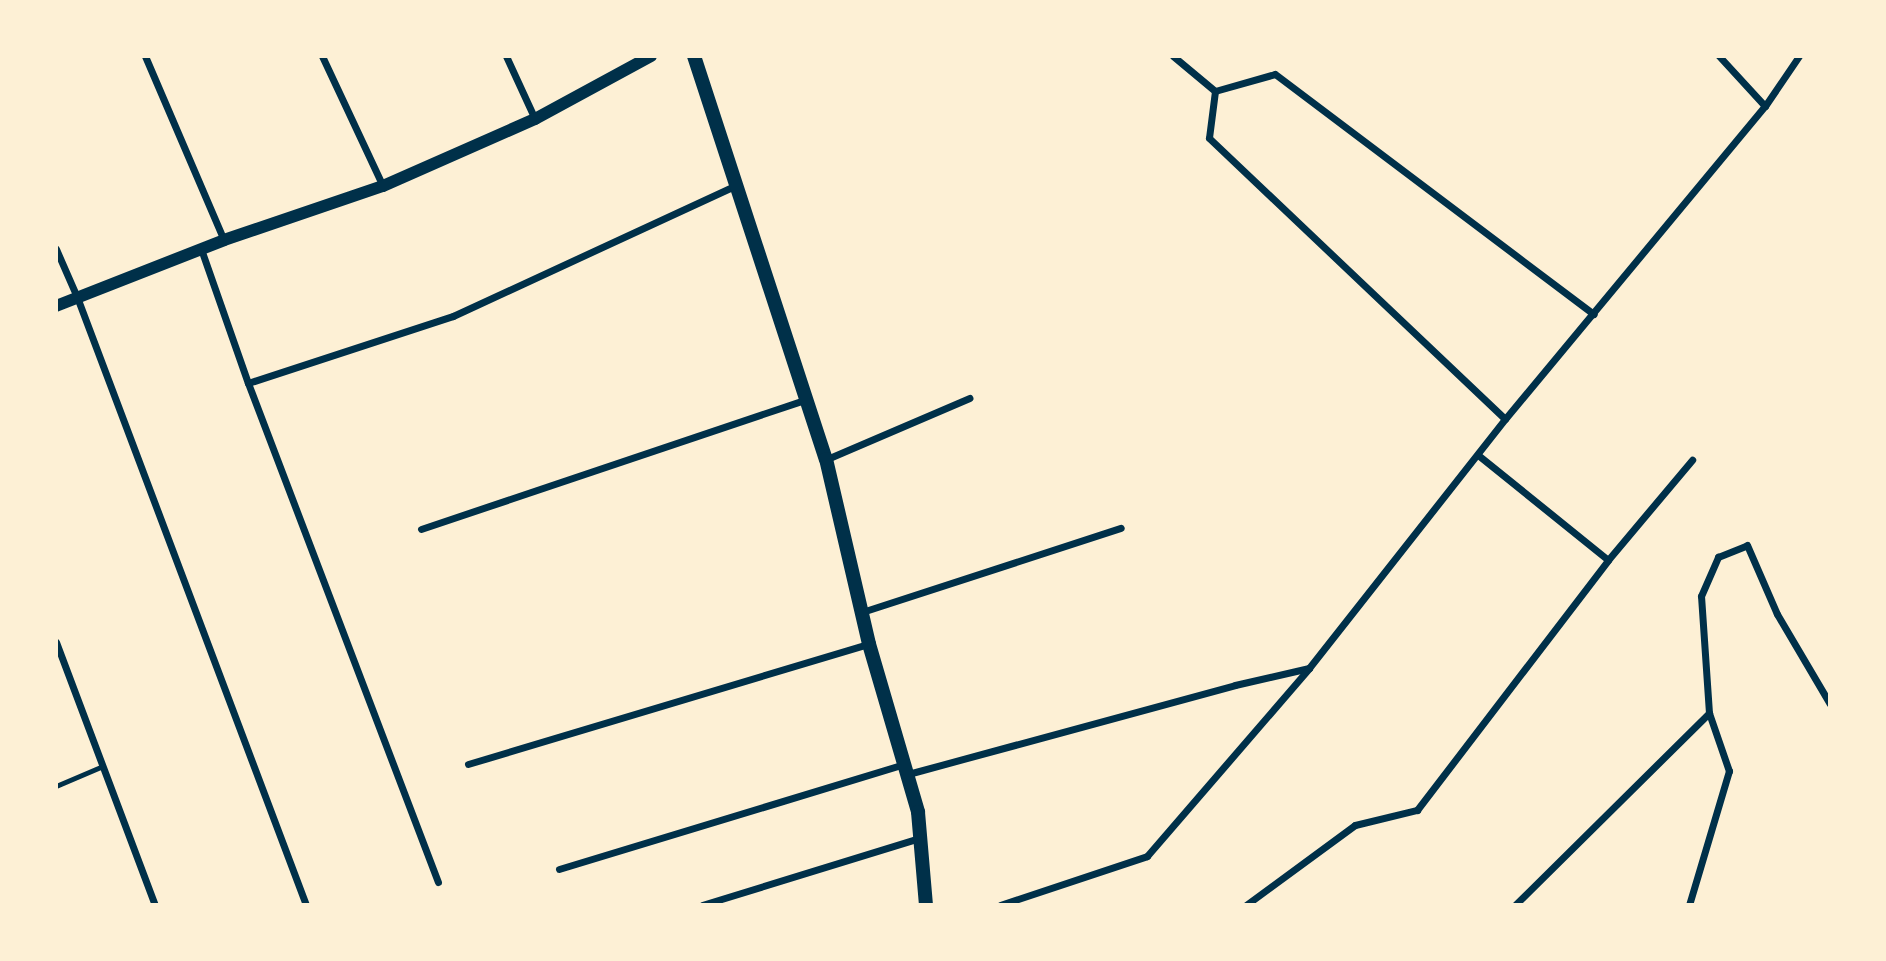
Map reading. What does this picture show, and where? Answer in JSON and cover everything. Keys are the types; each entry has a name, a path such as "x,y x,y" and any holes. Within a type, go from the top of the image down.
{"main road":[{"path":"694,56 734,186 826,459 869,644 918,812 926,905"}],"street":[{"path":"145,56 224,240"},
{"path":"321,56 383,186"},
{"path":"506,56 535,119"},
{"path":"56,306 224,240 383,186 535,119 651,56"},
{"path":"1173,56 1215,91"},
{"path":"1719,56 1765,106"},
{"path":"1000,905 1147,856 1309,668 1505,419 1765,106 1800,56"},
{"path":"1215,91 1275,74 1594,314"},
{"path":"1215,91 1209,138 1505,419"},
{"path":"248,383 453,316 734,186"},
{"path":"56,249 77,297 306,905"},
{"path":"201,249 248,383 438,882"},
{"path":"826,459 968,398"},
{"path":"421,529 805,400"},
{"path":"1478,455 1608,560"},
{"path":"1246,905 1356,825 1417,810 1608,560 1692,460"},
{"path":"862,612 1121,528"},
{"path":"1689,905 1728,771 1709,713 1701,596 1718,557 1747,545 1777,614 1830,704"},
{"path":"56,642 155,905"},
{"path":"468,764 869,644"},
{"path":"559,869 906,769 1309,668"},
{"path":"1515,905 1709,713"},
{"path":"702,905 920,838"}],"lane":[{"path":"56,786 103,766"}]}
